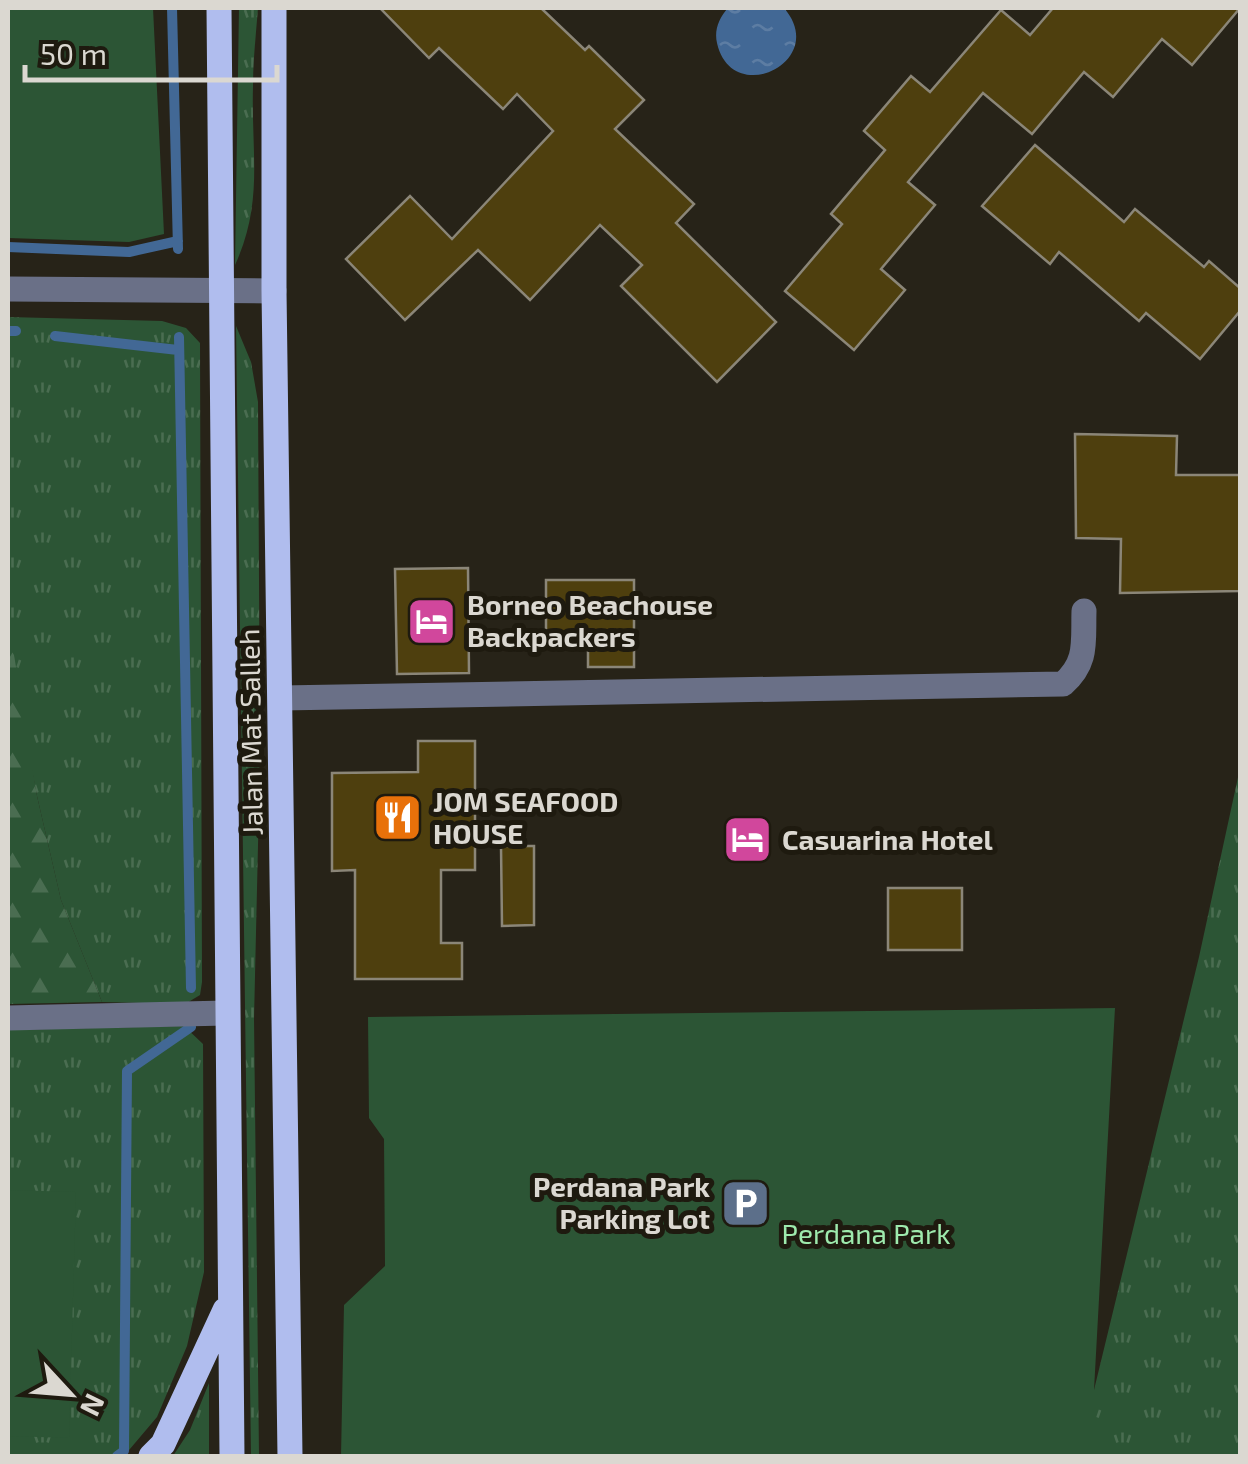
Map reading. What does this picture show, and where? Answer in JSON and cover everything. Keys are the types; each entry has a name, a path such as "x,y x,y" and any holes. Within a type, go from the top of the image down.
{"main road":[{"name":"Jalan Mat Salleh","path":"219,8 232,1456"},
{"name":"Jalan Mat Salleh","path":"274,8 274,292 290,1456"},
{"path":"150,1456 163,1444 228,1302"}],"street":[{"path":"8,289 274,292"},
{"path":"281,698 1063,684 1076,672 1082,656 1084,611"},
{"path":"8,1018 226,1013"}],"green space":[{"path":"8,8 153,8 164,234 129,242 8,238"},
{"path":"239,8 258,8 253,76 253,198 235,265"},
{"path":"8,317 162,321 186,328 200,343 202,982 200,995 185,1004 102,1002 61,900 14,674 8,618"},
{"path":"236,326 251,362 258,402 260,758 254,1019 259,1456 251,1456"},
{"path":"8,618 37,796 61,900 102,1002 8,1004"},
{"path":"1240,768 1240,1456 1094,1456 1094,1390 1199,957"},
{"name":"Perdana Park","path":"1115,1008 1094,1390 1094,1456 341,1456 344,1305 385,1266 384,1139 369,1118 368,1017"},
{"path":"184,1026 203,1044 204,1272 187,1346 157,1417 124,1456 8,1456 8,1030"},
{"path":"8,1190 76,1192 69,1438 8,1436"},
{"path":"209,1383 209,1456 173,1456 190,1430"}],"water":[{"path":"728,8 784,8 795,27 795,45 787,60 757,75 740,73 726,63 716,33"}],"building":[{"path":"380,8 541,8 585,50 589,46 644,100 615,129 694,204 676,223 776,322 717,382 621,286 642,265 600,225 530,300 478,250 405,320 346,259 410,196 452,239 553,131 517,94 503,109 439,48 429,58"},
{"path":"1053,8 1240,8 1192,65 1162,39 1113,97 1084,72 1032,134 983,93 908,182 935,205 881,269 905,290 854,350 785,291 842,224 831,214 885,150 864,131 911,76 930,92 1001,10 1030,35"},
{"path":"1035,145 1124,222 1135,209 1204,267 1209,261 1240,288 1240,311 1200,359 1146,313 1139,321 1059,252 1050,264 982,206"},
{"path":"1075,434 1177,436 1176,475 1240,475 1240,591 1120,593 1121,539 1076,538"},
{"name":"Borneo Beachouse Backpackers","path":"468,568 469,673 397,674 395,569"},
{"path":"546,580 634,580 634,667 588,667 588,634 546,634"},
{"path":"418,741 475,741 475,870 441,870 441,943 462,943 462,979 355,979 355,870 332,871 332,773 418,772"},
{"path":"501,846 534,846 534,925 502,926"},
{"path":"888,888 962,888 962,950 888,950"}],"waterway":[{"path":"172,8 178,249"},
{"path":"8,247 129,252 178,241"},
{"path":"8,331 16,331"},
{"path":"55,336 178,350"},
{"path":"179,337 191,988"},
{"path":"117,1456 124,1451 127,1071 191,1027"}],"place":[{"name":"Borneo Beachouse Backpackers","path":"432,621"},
{"name":"JOM SEAFOOD HOUSE","path":"398,818"},
{"name":"Casuarina Hotel","path":"747,840"},
{"name":"Perdana Park Parking Lot","path":"745,1203"}]}
